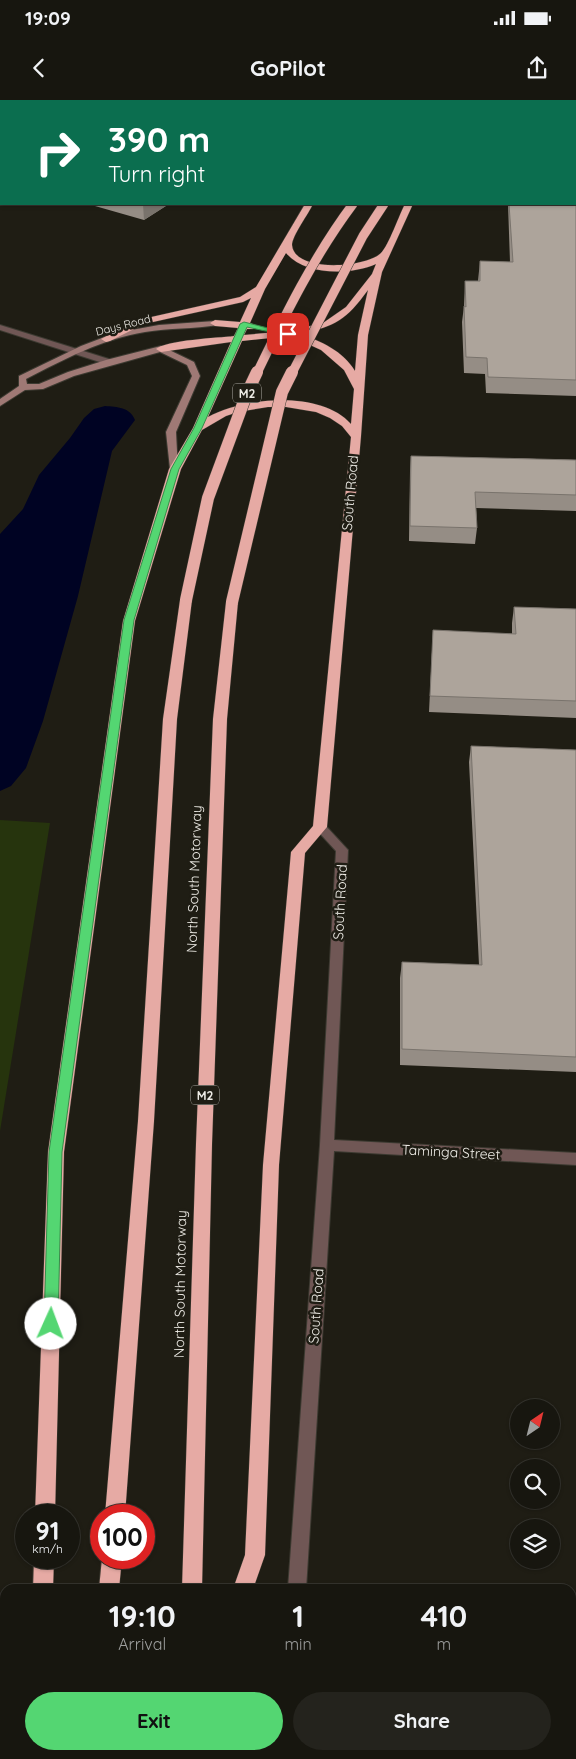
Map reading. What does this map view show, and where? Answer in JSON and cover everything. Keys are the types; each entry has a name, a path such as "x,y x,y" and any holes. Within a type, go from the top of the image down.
{"highway":[{"path":"45,1504 56,1152 129,620 175,469 198,428 260,289 308,205"},
{"name":"M2","path":"116,1504 146,1121 170,720 186,600 208,498 247,393 292,301 332,232 352,205"},
{"name":"North South Motorway","path":"192,1584 204,1144 220,719 232,602 282,392 363,236 383,205"},
{"name":"South Road","path":"320,827 356,436 362,336 377,272 409,205"},
{"path":"287,240 286,247 291,255 301,262 315,266 350,268 365,265 385,254"},
{"path":"161,349 288,334 326,325 339,318 349,309 377,272"},
{"path":"106,339 141,322 227,304 243,299 260,289"},
{"path":"215,323 244,324 288,334 318,344 340,360 353,375 358,386 356,436"},
{"path":"198,428 223,414 247,406 274,404 302,406 326,413 344,423 356,436"},
{"path":"246,1584 255,1555 270,1164 298,852 320,827"},
{"path":"43,1584 44,1569"},
{"path":"109,1584 111,1569"}],"street":[{"name":"Days Road","path":"23,387 22,378 76,351 106,339 171,326 215,323"},
{"path":"0,327 109,362"},
{"name":"Days Road","path":"0,403 23,387 40,386 109,362 161,349"},
{"path":"161,349 191,364 196,376 171,432 175,469"},
{"name":"South Road","path":"297,1584 327,1145 342,850 320,827"},
{"name":"Taminga Street","path":"327,1145 576,1159"}],"green space":[{"path":"0,820 50,823 0,1131"}],"water":[{"path":"105,406 126,410 130,412 135,420 112,451 78,596 43,721 26,768 11,786 0,791 0,534 23,509 39,475 84,418 94,409"}],"building":[{"path":"509,205 576,205 576,380 488,377 487,358 466,357 465,281 480,281 480,261 513,262"},
{"path":"411,456 576,460 576,495 475,492 477,528 410,526"},
{"path":"514,607 576,609 576,701 430,696 433,630 516,634"},
{"path":"471,746 576,750 576,1057 402,1049 402,962 482,965"}],"route":[{"path":"51,1324 56,1152 129,620 175,469 198,428 244,324 288,334"}]}
